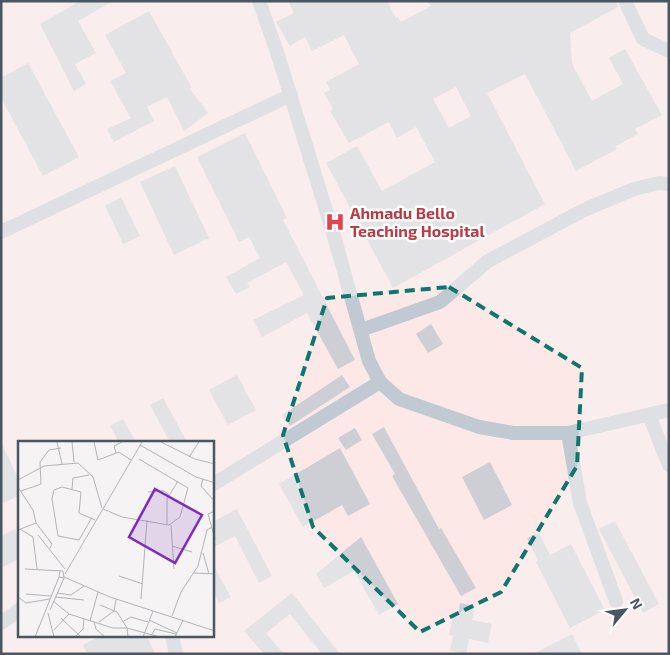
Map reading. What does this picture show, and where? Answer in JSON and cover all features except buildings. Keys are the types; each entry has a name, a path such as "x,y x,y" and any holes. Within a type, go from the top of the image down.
{"street":[{"path":"259,1 291,95 369,361 380,382 399,399 479,427 513,433 568,433 669,410"},
{"path":"626,1 643,39 669,51"},
{"path":"1,232 291,95"},
{"path":"361,330 440,302 488,261 586,209 634,189 659,183 669,184"},
{"path":"214,484 380,382"},
{"path":"650,415 669,465"},
{"path":"568,433 580,503 616,601"},
{"path":"1,623 18,611"},
{"path":"172,638 176,654"}],"highlighted area":[{"path":"449,287 582,368 577,466 501,592 420,632 313,527 283,435 327,298"}],"shaded area":[{"name":"Ahmadu Bello Teaching Hospital","path":"1,1 669,1 669,654 1,654"}],"place":[{"name":"Ahmadu Bello Teaching Hospital","path":"335,222"}]}
